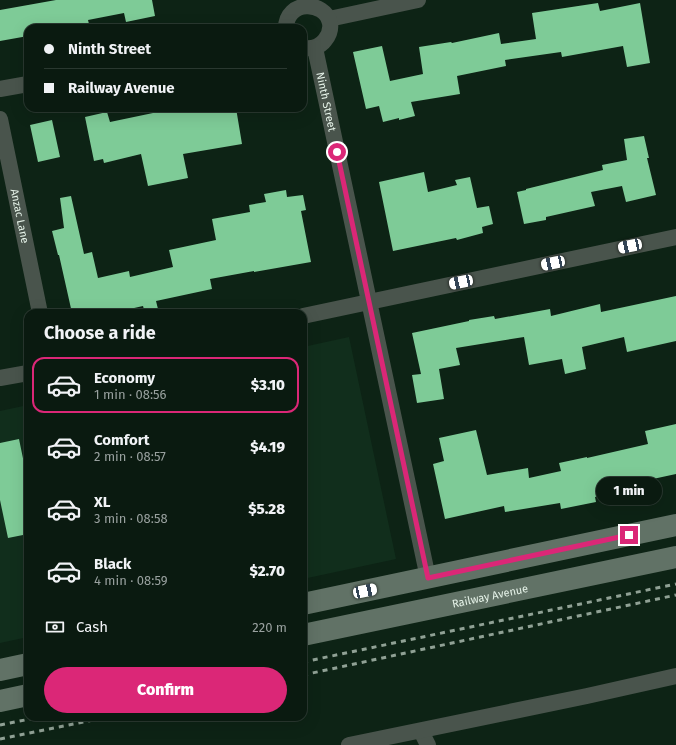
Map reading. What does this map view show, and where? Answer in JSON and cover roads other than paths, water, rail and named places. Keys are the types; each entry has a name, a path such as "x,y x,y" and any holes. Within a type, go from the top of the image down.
{"main road":[{"path":"307,603 676,525"},
{"name":"Railway Avenue","path":"307,634 676,557"},
{"path":"0,670 24,665"},
{"path":"0,701 24,696"}],"street":[{"path":"329,19 418,0"},
{"path":"286,24 288,16 292,10 305,2 320,7 326,12 330,27 328,36 323,43 309,48"},
{"name":"Ninth Street","path":"309,48 368,302 428,578"},
{"path":"0,90 24,85"},
{"name":"Anzac Lane","path":"0,119 39,309"},
{"path":"307,315 676,236"},
{"path":"0,378 24,373"},
{"path":"349,745 424,738 676,676"}],"railway":[{"path":"307,661 676,584"},
{"path":"307,674 676,595"},
{"path":"0,725 24,720"},
{"path":"0,739 88,721"}]}
